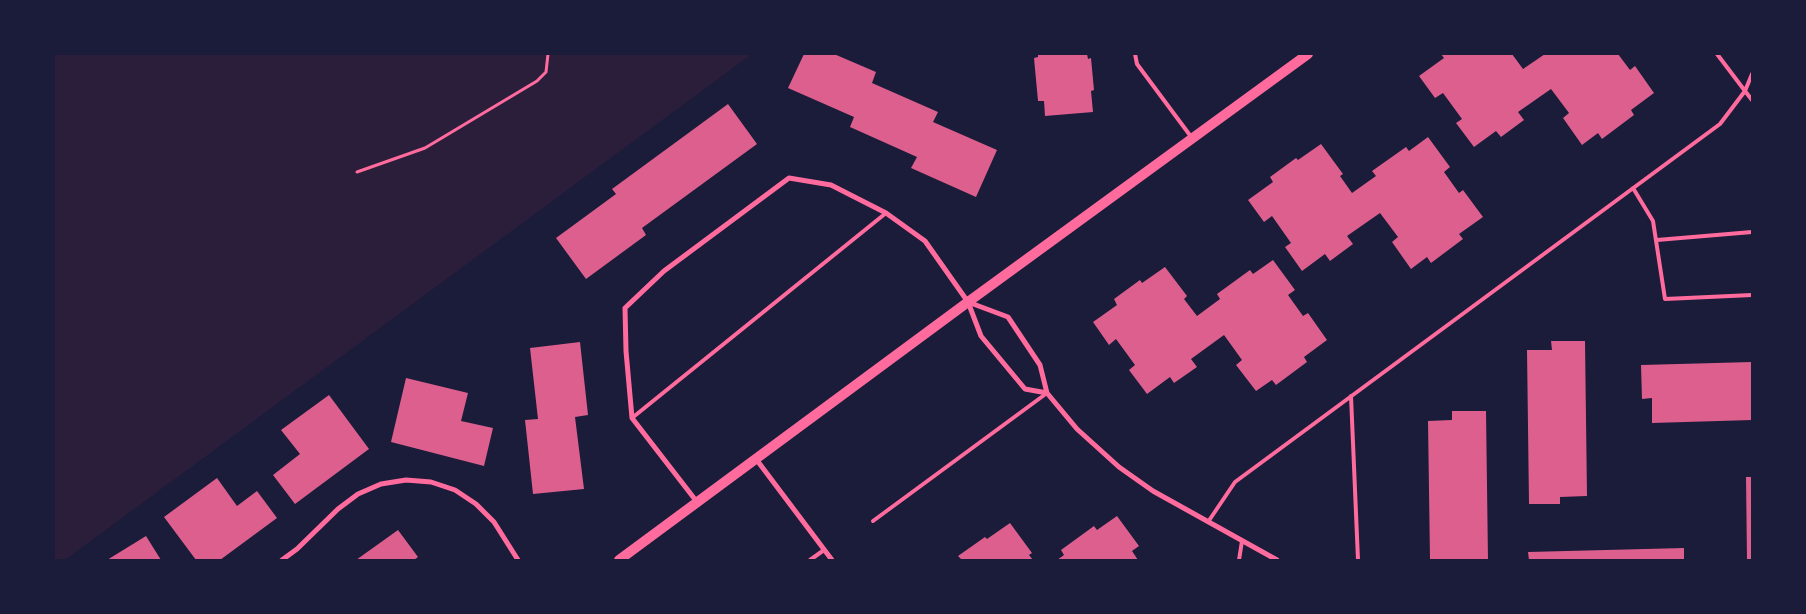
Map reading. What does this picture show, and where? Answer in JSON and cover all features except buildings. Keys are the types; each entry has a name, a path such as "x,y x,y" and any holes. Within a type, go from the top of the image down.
{"main road":[{"path":"619,560 1308,54"}],"street":[{"path":"698,503 632,418 626,351 625,308 664,271 789,178 831,185 886,213 925,241 968,302 981,336 1025,390 1047,393"},
{"path":"968,302 1008,317 1040,365 1047,393 1077,429 1119,467 1153,491 1277,560"},
{"path":"756,459 832,560"},
{"path":"282,560 297,549 338,509 358,494 381,484 406,480 431,482 455,490 476,504 494,522 518,560"}],"lane":[{"path":"1135,54 1137,64 1192,139"},
{"path":"1717,54 1752,100"},
{"path":"1208,522 1235,482 1720,124 1745,91 1752,74"},
{"path":"1633,188 1653,221 1665,299 1752,295"},
{"path":"632,418 886,213"},
{"path":"1657,240 1752,232"},
{"path":"873,521 1047,393"},
{"path":"1351,396 1358,560"},
{"path":"1239,560 1242,541"},
{"path":"810,560 824,550"}],"path":[{"path":"357,172 424,148 537,81 546,72 548,54"}],"shaded area":[{"path":"54,54 752,54 65,560 54,560"}]}
